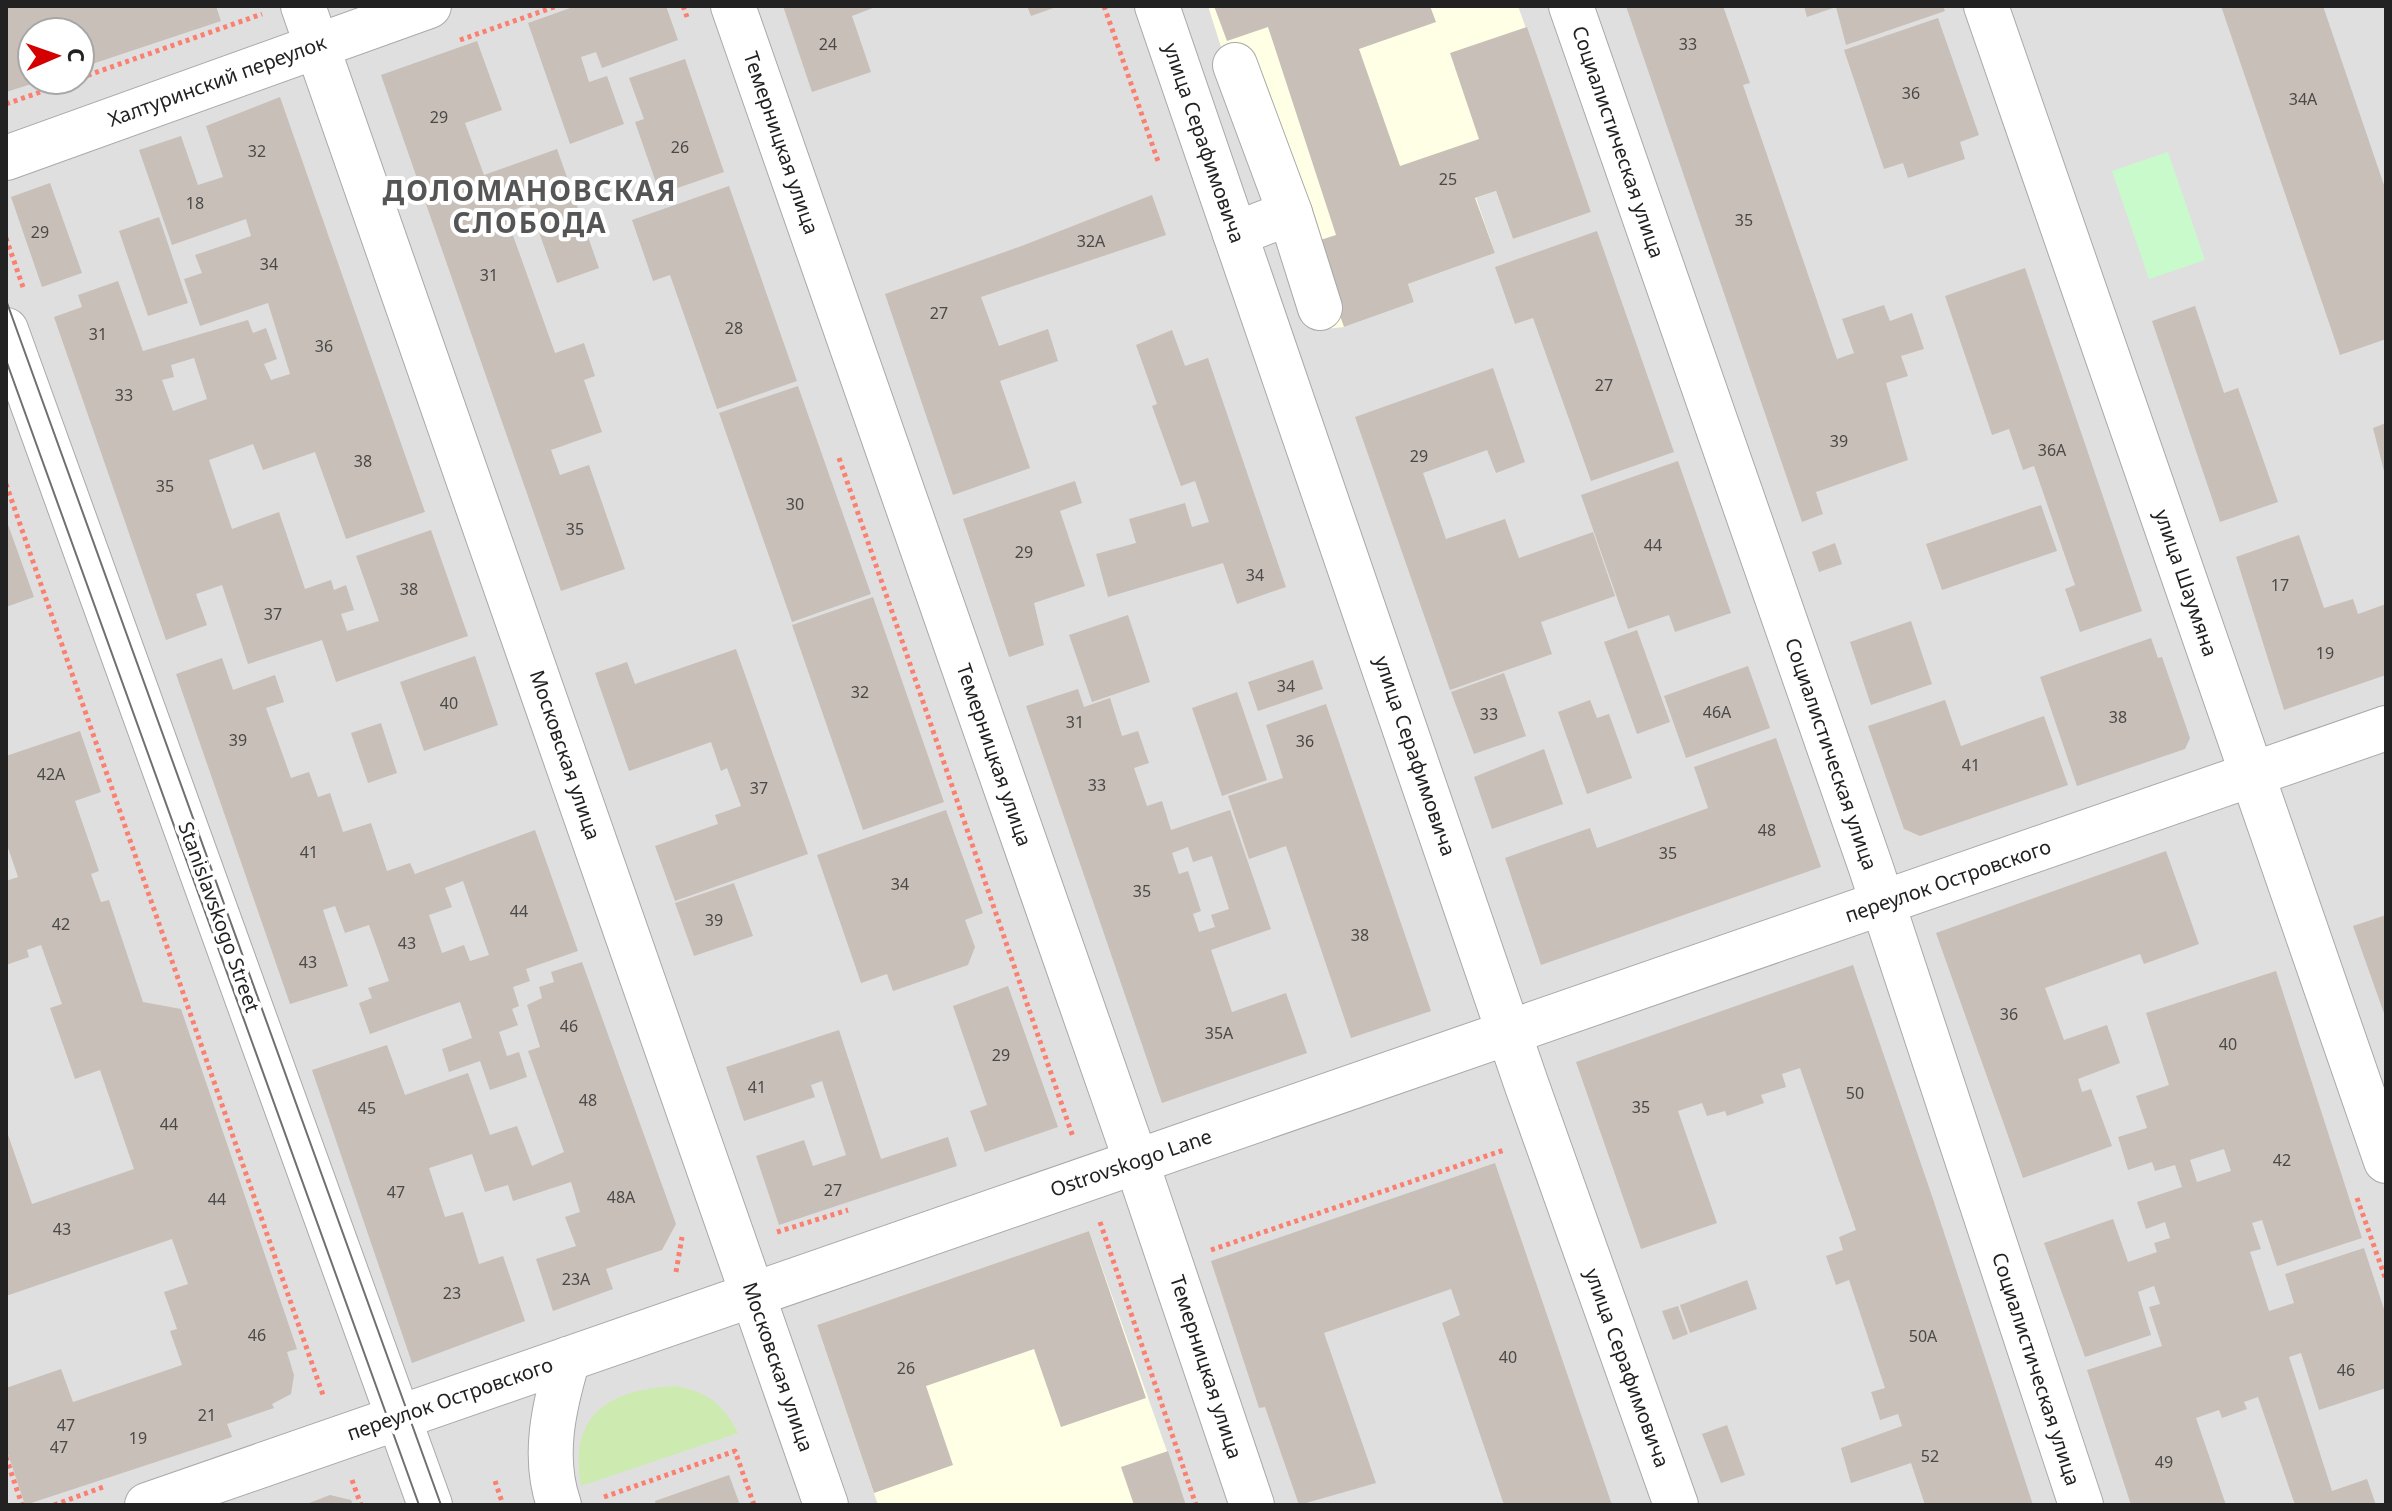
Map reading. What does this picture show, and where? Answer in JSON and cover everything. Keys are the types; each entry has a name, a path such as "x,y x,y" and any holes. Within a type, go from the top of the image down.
{"street":[{"name":"Темерницкая улица","path":"733,6 1136,1161 1252,1505"},
{"name":"улица Серафимовича","path":"1157,6 1510,1034 1676,1505"},
{"name":"Социалистическая улица","path":"1571,6 1882,904 2081,1505"},
{"name":"улица Шаумяна","path":"1986,6 2386,1161"},
{"name":"Халтуринский переулок","path":"6,158 294,21 438,26"},
{"name":"Московская улица","path":"294,21 753,1293 826,1505"},
{"path":"1235,65 1290,213 1320,308"},
{"path":"1235,234 1290,213"},
{"name":"Stanislavskogo Street","path":"6,330 430,1505"},
{"name":"переулок Островского","path":"1510,1034 2386,728"},
{"name":"Ostrovskogo Lane","path":"753,1293 1510,1034"},
{"name":"переулок Островского","path":"147,1505 753,1293"},
{"path":"568,1359 556,1398 550,1445 575,1503"}],"path":[{"path":"438,26 557,6"},
{"path":"683,6 688,21"},
{"path":"1104,6 1162,171"},
{"path":"96,74 294,21"},
{"path":"6,104 29,96"},
{"path":"837,454 1075,1141 1059,1146"},
{"path":"6,484 361,1505"},
{"path":"1501,1136 1510,1164"},
{"path":"1199,1254 1505,1150"},
{"path":"2355,1192 2386,1280"},
{"path":"772,1233 863,1205"},
{"path":"1098,1216 1196,1505"},
{"path":"575,1503 735,1451 754,1505"},
{"path":"6,1457 22,1505"},
{"path":"495,1481 503,1505"}],"shaded area":[{"path":"6,6 2386,6 2386,1505 6,1505"},
{"path":"1208,6 1518,6 1591,212 1513,239 1496,191 1476,198 1495,253 1408,284 1414,302 1344,327 1316,330 1294,277"},
{"path":"1089,1231 1186,1505 878,1505 817,1325"}],"green space":[{"path":"2168,152 2205,260 2149,279 2112,171"},
{"path":"674,1386 696,1391 713,1400 738,1433 581,1486 581,1441 598,1410 630,1393"}],"building":[{"path":"6,6 216,6 221,21 96,63 96,16 16,16 16,89 6,92"},
{"path":"576,6 666,6 678,40 602,68 596,52 581,57 589,82 607,76 624,124 570,144 528,23"},
{"path":"783,6 878,6 852,16 871,72 812,92"},
{"path":"1027,6 1059,6 1031,16"},
{"path":"1214,6 1430,6 1436,22 1359,49 1400,166 1479,139 1450,53 1527,27 1591,212 1513,239 1496,191 1475,198 1495,253 1408,284 1414,302 1344,327 1314,242 1336,235 1268,27 1227,41"},
{"path":"1626,6 1723,6 1750,83 1743,85 1837,359 1854,353 1842,319 1884,305 1890,321 1912,313 1924,349 1901,356 1908,376 1886,383 1908,460 1816,492 1823,514 1802,522"},
{"path":"1804,6 1943,6 1945,11 1846,45 1836,7 1807,17"},
{"path":"2221,6 2323,6 2386,191 2386,339 2340,355"},
{"path":"1938,18 1979,135 1960,142 1965,159 1908,178 1903,163 1884,169 1844,50"},
{"path":"477,41 502,110 465,123 484,175 557,149 599,268 557,283 529,204 505,213 555,353 584,343 595,376 584,380 602,432 551,450 560,475 589,465 625,569 561,591 381,75"},
{"path":"685,59 724,172 660,194 635,122 644,119 629,78"},
{"path":"280,97 425,512 346,539 315,452 263,470 253,444 209,460 232,529 279,512 305,589 331,580 334,590 346,585 354,610 341,614 347,631 379,621 356,556 431,530 468,636 336,682 322,640 248,664 222,585 196,594 207,625 166,640 54,317 82,307 78,295 118,281 143,351 248,320 253,333 266,328 277,359 264,364 271,380 290,374 268,303 200,326 184,279 202,273 195,255 251,236 246,219 172,245 139,150 181,136 198,185 223,177 206,126","holes":["194,358 207,399 173,411 162,380 174,377 171,365"]},
{"path":"50,183 82,273 42,287 11,197"},
{"path":"729,186 797,381 717,409 670,275 653,281 632,220"},
{"path":"1152,195 1166,235 981,297 999,346 1048,329 1058,361 1000,381 1030,468 953,495 885,294 1019,247"},
{"path":"159,217 188,303 148,316 119,231"},
{"path":"1597,231 1674,452 1591,481 1533,318 1515,324 1495,267"},
{"path":"2025,268 2142,611 2080,632 2065,589 2075,585 2034,466 2023,470 2009,429 1992,435 1945,296"},
{"path":"2195,306 2224,393 2238,388 2278,502 2220,522 2152,321"},
{"path":"1172,330 1185,366 1208,358 1286,587 1237,604 1223,563 1108,597 1096,554 1136,543 1129,519 1185,503 1192,527 1209,522 1195,481 1181,486 1152,406 1157,404 1136,345"},
{"path":"1493,368 1525,462 1496,473 1487,450 1423,473 1446,539 1505,519 1519,558 1593,532 1615,596 1541,622 1552,654 1450,690 1355,417"},
{"path":"798,386 871,594 792,622 719,413"},
{"path":"2386,423 2386,475 2385,475 2373,428"},
{"path":"1678,461 1731,613 1675,632 1669,615 1628,629 1581,495"},
{"path":"1075,481 1082,503 1060,511 1085,586 1034,603 1044,645 1009,657 963,519"},
{"path":"2041,505 2057,551 1942,590 1926,544"},
{"path":"6,519 34,597 6,607"},
{"path":"2299,535 2324,608 2353,599 2358,614 2386,604 2386,675 2284,710 2236,557"},
{"path":"1835,543 1842,564 1819,572 1812,552"},
{"path":"873,597 944,802 863,830 792,625"},
{"path":"1128,615 1150,682 1092,702 1069,635"},
{"path":"1911,621 1932,684 1871,705 1850,642"},
{"path":"1637,630 1670,722 1637,734 1604,642"},
{"path":"2151,638 2158,658 2162,657 2190,738 2185,749 2077,786 2040,677"},
{"path":"736,649 808,854 675,901 655,846 718,824 715,815 741,806 727,768 721,771 711,742 629,771 595,673 627,662 635,684"},
{"path":"475,656 498,725 424,751 400,682"},
{"path":"222,658 233,690 275,675 284,702 266,708 291,778 309,772 318,797 330,793 343,832 371,823 387,871 410,863 415,874 535,830 578,951 526,969 530,981 513,987 519,1006 512,1009 518,1025 499,1032 507,1056 519,1052 527,1077 490,1090 480,1061 449,1072 442,1049 472,1038 460,1002 370,1034 359,1003 372,998 368,988 389,981 369,925 345,933 335,906 323,910 348,986 290,1004 176,674","holes":["463,881 489,955 470,961 464,945 442,953 429,915 452,907 445,888"]},
{"path":"1313,660 1323,689 1258,711 1248,682"},
{"path":"1748,666 1770,728 1686,758 1664,696"},
{"path":"1504,673 1526,736 1474,754 1451,692"},
{"path":"1078,689 1084,707 1110,698 1122,736 1138,731 1149,763 1134,768 1147,806 1162,801 1171,830 1230,810 1271,929 1211,950 1232,1012 1286,993 1307,1053 1162,1103 1026,706","holes":["1188,847 1193,862 1212,856 1229,909 1211,915 1215,927 1199,932 1193,914 1201,911 1188,871 1179,874 1172,853"]},
{"path":"1237,692 1267,780 1222,796 1192,708"},
{"path":"1590,700 1597,718 1609,714 1632,778 1587,794 1558,712"},
{"path":"1945,700 1961,746 2044,716 2068,785 1920,836 1904,829 1868,726"},
{"path":"1326,704 1431,1011 1351,1038 1286,846 1249,859 1228,796 1283,778 1266,725"},
{"path":"381,723 397,773 368,783 351,733"},
{"path":"80,731 101,792 75,801 99,871 91,874 101,902 109,900 143,1002 181,1009 297,1349 287,1352 294,1375 291,1394 272,1404 274,1408 227,1424 232,1437 25,1505 6,1448 6,1388 61,1369 73,1402 182,1365 170,1331 177,1329 164,1292 188,1284 172,1239 6,1296 6,1129 32,1204 134,1169 100,1070 75,1079 50,1008 62,1004 41,945 27,950 29,957 6,965 6,881 18,877 6,842 6,756"},
{"path":"1776,738 1821,867 1541,965 1505,858 1590,828 1597,848 1708,808 1694,767"},
{"path":"1544,749 1563,804 1492,829 1474,777"},
{"path":"946,810 983,913 965,920 975,947 968,965 893,991 887,974 861,983 817,855"},
{"path":"2166,851 2199,944 2144,964 2140,954 2045,988 2064,1040 2107,1025 2120,1063 2078,1079 2082,1092 2091,1089 2112,1146 2023,1178 1936,933"},
{"path":"734,883 753,936 694,956 675,903"},
{"path":"2386,915 2386,1019 2353,926"},
{"path":"582,962 676,1224 662,1250 606,1269 613,1289 553,1311 536,1259 576,1246 565,1217 580,1212 571,1182 513,1201 508,1185 485,1192 472,1154 429,1168 445,1217 463,1212 479,1264 503,1256 525,1321 412,1363 312,1070 387,1045 405,1095 468,1073 490,1135 517,1126 532,1166 564,1152 528,1051 540,1047 527,1005 542,998 539,987 554,982 551,972"},
{"path":"1853,965 2033,1505 1925,1505 1911,1463 1851,1483 1841,1448 1902,1426 1898,1414 1880,1420 1871,1392 1885,1388 1849,1280 1836,1285 1826,1256 1843,1250 1839,1237 1856,1230 1800,1068 1782,1074 1786,1087 1761,1095 1764,1103 1727,1116 1725,1111 1707,1116 1702,1103 1678,1111 1717,1223 1641,1249 1576,1062"},
{"path":"2276,971 2362,1238 2277,1266 2262,1220 2252,1223 2261,1249 2250,1252 2269,1311 2294,1303 2285,1274 2364,1248 2386,1315 2386,1388 2319,1410 2301,1353 2289,1357 2332,1491 2367,1479 2376,1505 2295,1505 2258,1397 2244,1402 2247,1409 2222,1418 2219,1410 2196,1418 2226,1505 2131,1505 2087,1370 2162,1346 2149,1307 2160,1304 2154,1286 2138,1292 2151,1335 2085,1357 2044,1243 2113,1219 2128,1262 2157,1252 2154,1243 2170,1238 2165,1222 2146,1229 2137,1202 2182,1187 2175,1165 2155,1171 2152,1162 2128,1170 2118,1137 2147,1128 2136,1096 2169,1085 2146,1013","holes":["2224,1149 2231,1171 2197,1182 2190,1160"]},
{"path":"1008,986 1058,1127 985,1152 970,1111 987,1105 953,1006"},
{"path":"839,1030 881,1159 948,1137 957,1166 779,1225 756,1156 804,1140 813,1166 846,1155 822,1081 811,1085 815,1097 744,1121 726,1067"},
{"path":"1495,1163 1612,1505 1504,1505 1442,1323 1460,1315 1451,1289 1324,1333 1376,1483 1299,1505 1265,1407 1259,1408 1211,1261"},
{"path":"1089,1231 1146,1398 1061,1427 1034,1349 926,1386 953,1465 874,1493 817,1325"},
{"path":"1747,1280 1757,1309 1690,1333 1680,1305"},
{"path":"1678,1306 1688,1334 1673,1340 1662,1311"},
{"path":"1727,1425 1745,1475 1721,1483 1702,1434"},
{"path":"1168,1451 1186,1505 1134,1505 1121,1467"},
{"path":"729,1475 740,1505 656,1505 655,1501"},
{"path":"330,1495 351,1500 353,1505 304,1505"}],"tram line":[{"path":"6,300 441,1505"},
{"path":"6,360 419,1505"}],"district":[{"name":"ДОЛОМАНОВСКАЯ СЛОБОДА","path":"530,207"}]}
